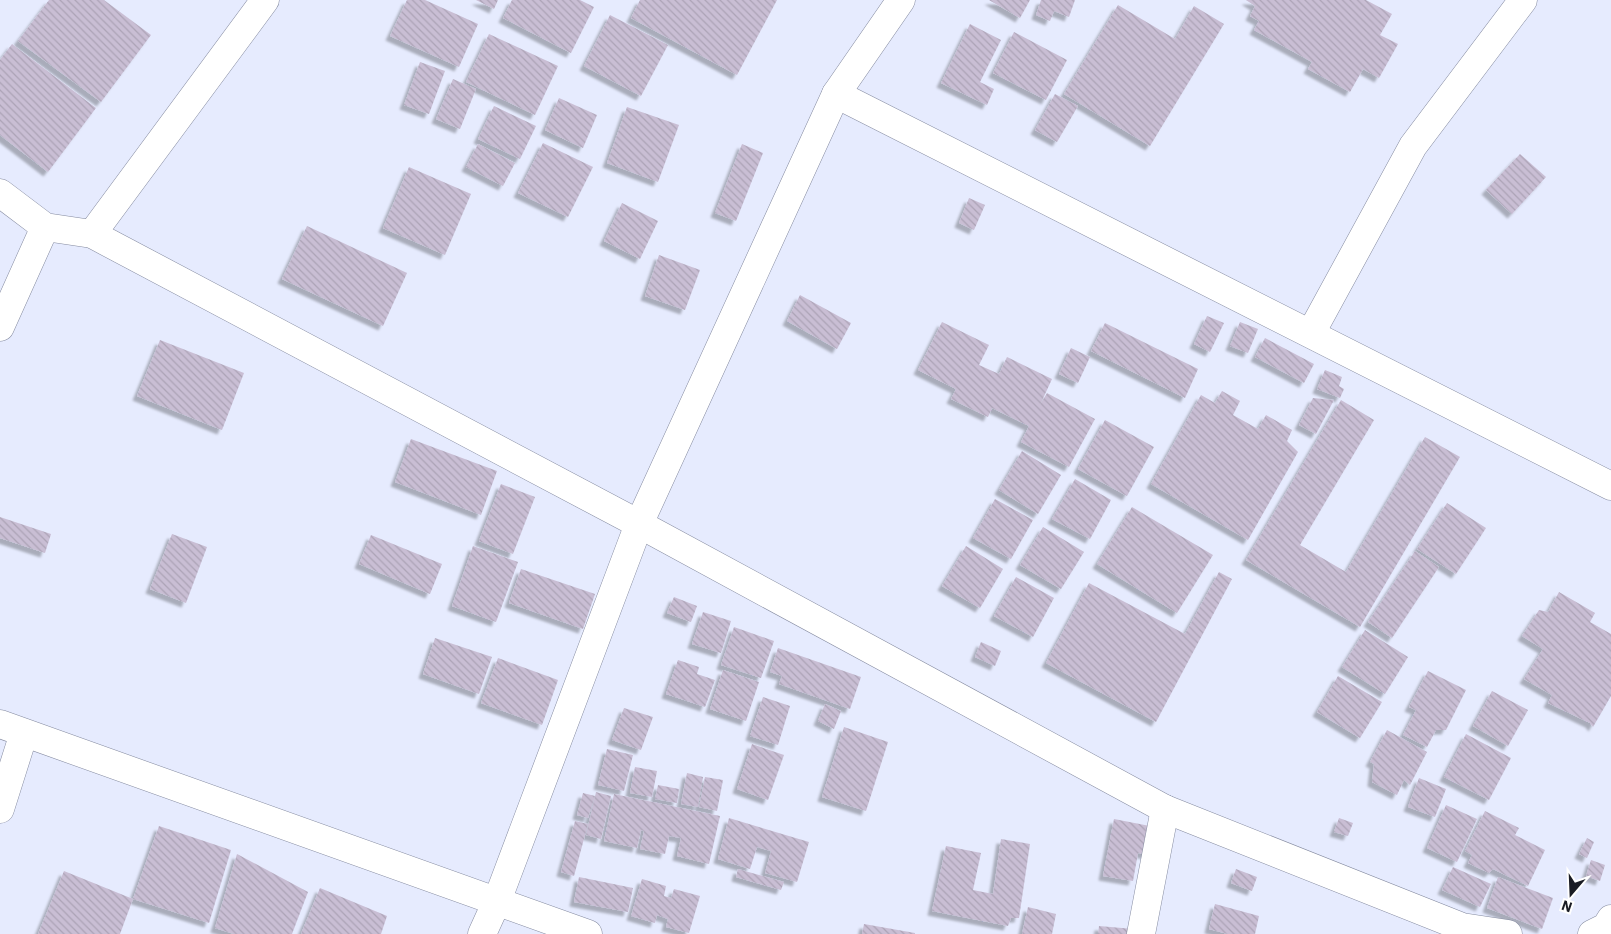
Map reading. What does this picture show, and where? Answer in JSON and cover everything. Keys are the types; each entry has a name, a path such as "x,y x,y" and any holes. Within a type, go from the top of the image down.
{"street":[{"path":"92,234 265,0"},
{"path":"482,934 497,902 639,524 836,94 901,0"},
{"path":"1311,333 1413,146 1523,0"},
{"path":"836,94 1611,486"},
{"path":"0,193 45,227 92,234 639,524 1165,809 1462,927 1508,934"},
{"path":"0,327 45,227"},
{"path":"0,809 12,728 588,934"},
{"path":"1141,934 1165,809"}],"building":[{"path":"49,0 104,0 151,35 101,102 18,41"},
{"path":"407,0 425,0 478,24 459,67 390,36"},
{"path":"476,0 498,0 494,9"},
{"path":"512,0 580,0 594,7 571,53 503,18"},
{"path":"640,0 777,0 737,75 631,18"},
{"path":"989,0 1030,0 1020,18"},
{"path":"1041,0 1075,0 1069,17 1054,11 1050,21 1036,15"},
{"path":"1246,0 1366,0 1392,14 1380,35 1398,44 1379,78 1363,69 1350,92 1308,69 1312,62 1254,30 1259,21 1250,16 1255,6"},
{"path":"1118,5 1175,39 1194,6 1224,24 1150,146 1064,94"},
{"path":"610,15 668,45 641,96 584,66"},
{"path":"970,24 1001,40 980,82 994,89 987,105 941,83"},
{"path":"1014,32 1067,60 1046,100 993,73"},
{"path":"489,34 558,66 535,115 466,82"},
{"path":"12,44 96,108 48,172 0,135 0,60"},
{"path":"420,62 445,71 429,114 404,105"},
{"path":"453,79 476,89 460,129 436,119"},
{"path":"1055,94 1078,106 1057,142 1035,130"},
{"path":"559,98 597,115 583,148 545,130"},
{"path":"494,106 536,126 520,159 478,139"},
{"path":"627,107 679,125 658,182 607,163"},
{"path":"543,143 593,167 568,217 518,193"},
{"path":"478,144 515,163 503,186 466,167"},
{"path":"742,144 763,153 736,221 715,213"},
{"path":"1520,154 1546,177 1512,214 1486,190"},
{"path":"409,167 471,194 445,255 383,228"},
{"path":"969,198 985,205 974,230 959,223"},
{"path":"622,203 658,221 640,259 604,241"},
{"path":"307,226 407,273 383,326 282,279"},
{"path":"659,255 700,270 685,310 645,296"},
{"path":"800,295 851,323 837,349 787,321"},
{"path":"1207,316 1224,323 1210,352 1194,344"},
{"path":"942,322 989,345 979,365 999,374 1007,357 1052,379 1040,405 1047,393 1095,419 1069,467 1021,442 1029,426 992,408 988,417 951,399 956,389 918,370"},
{"path":"1240,322 1258,329 1248,353 1230,346"},
{"path":"1105,323 1198,369 1185,398 1091,351"},
{"path":"1265,338 1314,364 1304,383 1255,357"},
{"path":"160,340 244,373 222,430 137,396"},
{"path":"1071,348 1090,357 1078,383 1059,374"},
{"path":"1325,370 1342,377 1339,386 1344,389 1340,398 1317,389"},
{"path":"1222,391 1240,401 1233,415 1258,429 1266,415 1292,430 1287,441 1298,452 1248,540 1151,484 1201,395 1215,403"},
{"path":"1313,398 1334,400 1316,434 1299,425"},
{"path":"1341,400 1374,420 1300,545 1346,572 1425,437 1460,457 1360,627 1246,560"},
{"path":"1105,420 1154,447 1127,496 1078,469"},
{"path":"411,439 497,471 481,515 395,482"},
{"path":"1022,451 1061,475 1038,514 999,490"},
{"path":"1075,479 1111,500 1090,539 1052,519"},
{"path":"501,484 535,497 513,554 479,541"},
{"path":"995,499 1033,520 1011,559 973,538"},
{"path":"1447,503 1486,528 1456,574 1417,549"},
{"path":"1132,507 1213,555 1177,613 1097,564"},
{"path":"0,517 51,534 45,553 0,538"},
{"path":"1043,527 1084,552 1061,589 1020,565"},
{"path":"172,534 207,547 186,603 150,589"},
{"path":"371,535 442,564 430,594 359,564"},
{"path":"473,546 518,562 496,622 452,606"},
{"path":"966,546 1003,569 980,608 942,586"},
{"path":"1415,551 1439,567 1392,638 1368,622"},
{"path":"521,569 595,594 583,629 509,603"},
{"path":"1219,572 1232,579 1156,722 1046,663 1089,583 1185,634"},
{"path":"1016,577 1054,598 1033,637 994,616"},
{"path":"1559,592 1595,613 1590,622 1611,634 1611,696 1593,727 1590,723 1548,703 1552,695 1524,679 1543,649 1522,636 1539,610 1548,612"},
{"path":"674,597 697,606 691,622 667,613"},
{"path":"703,612 731,621 721,653 692,644"},
{"path":"734,627 774,641 761,678 721,665"},
{"path":"1365,630 1408,657 1385,694 1342,667"},
{"path":"435,638 492,657 479,694 423,674"},
{"path":"981,642 1001,651 995,666 975,657"},
{"path":"778,648 861,677 850,709 779,684 782,676 770,672"},
{"path":"498,658 558,680 542,725 481,703"},
{"path":"678,660 699,667 697,674 715,680 705,707 666,694"},
{"path":"723,670 759,682 746,721 710,709"},
{"path":"1428,671 1466,690 1446,730 1436,730 1427,747 1403,735 1416,710 1409,707"},
{"path":"1338,676 1382,702 1360,738 1317,712"},
{"path":"1492,691 1528,710 1508,746 1473,726"},
{"path":"763,697 790,706 778,745 750,736"},
{"path":"825,704 841,711 834,729 818,721"},
{"path":"624,708 653,717 641,750 612,740"},
{"path":"844,727 888,742 866,811 822,797"},
{"path":"1387,730 1427,752 1410,785 1404,780 1397,795 1372,782 1374,764 1370,762"},
{"path":"1466,734 1511,758 1489,800 1444,777"},
{"path":"752,744 784,755 768,800 737,789"},
{"path":"607,749 633,755 624,791 598,785"},
{"path":"635,767 657,771 652,797 630,793"},
{"path":"687,773 703,777 698,807 681,804"},
{"path":"705,777 723,780 717,811 699,807"},
{"path":"1419,778 1446,789 1435,817 1408,807"},
{"path":"658,785 679,789 677,803 655,799"},
{"path":"596,792 611,796 601,839 586,835"},
{"path":"583,793 595,796 588,818 577,815"},
{"path":"614,794 720,816 709,864 677,856 681,838 669,836 665,854 640,849 644,831 641,830 637,848 604,841"},
{"path":"1446,805 1477,819 1457,862 1427,848"},
{"path":"1485,811 1519,828 1515,835 1545,850 1528,886 1493,869 1489,873 1468,863 1472,855 1465,851"},
{"path":"729,818 809,842 797,882 765,873 771,851 757,847 750,869 718,859"},
{"path":"1339,818 1353,823 1348,836 1334,832"},
{"path":"1114,819 1155,827 1149,855 1138,853 1133,881 1103,876"},
{"path":"575,821 588,824 574,876 561,872"},
{"path":"159,826 231,850 209,923 133,899"},
{"path":"1587,838 1594,842 1587,858 1579,854"},
{"path":"1001,839 1030,844 1019,918 1011,918 1008,926 932,911 946,846 981,853 973,890 993,894"},
{"path":"237,854 308,892 292,934 234,934 215,928"},
{"path":"1591,860 1605,865 1600,881 1586,876"},
{"path":"1453,867 1491,884 1480,907 1442,890"},
{"path":"738,869 784,882 781,890 736,877"},
{"path":"1236,869 1257,877 1252,891 1231,883"},
{"path":"64,871 133,899 120,934 38,934"},
{"path":"579,877 633,888 628,912 574,902"},
{"path":"1498,877 1553,898 1542,929 1487,908"},
{"path":"642,879 666,886 664,896 671,898 674,889 700,896 689,933 666,927 668,919 657,915 655,923 631,916"},
{"path":"320,888 387,916 381,934 301,934"},
{"path":"1215,904 1259,916 1255,934 1228,934 1209,929"},
{"path":"1028,907 1056,914 1052,934 1022,934"},
{"path":"864,924 915,933 915,934 862,934"},
{"path":"1099,926 1145,930 1145,934 1098,934"}]}
